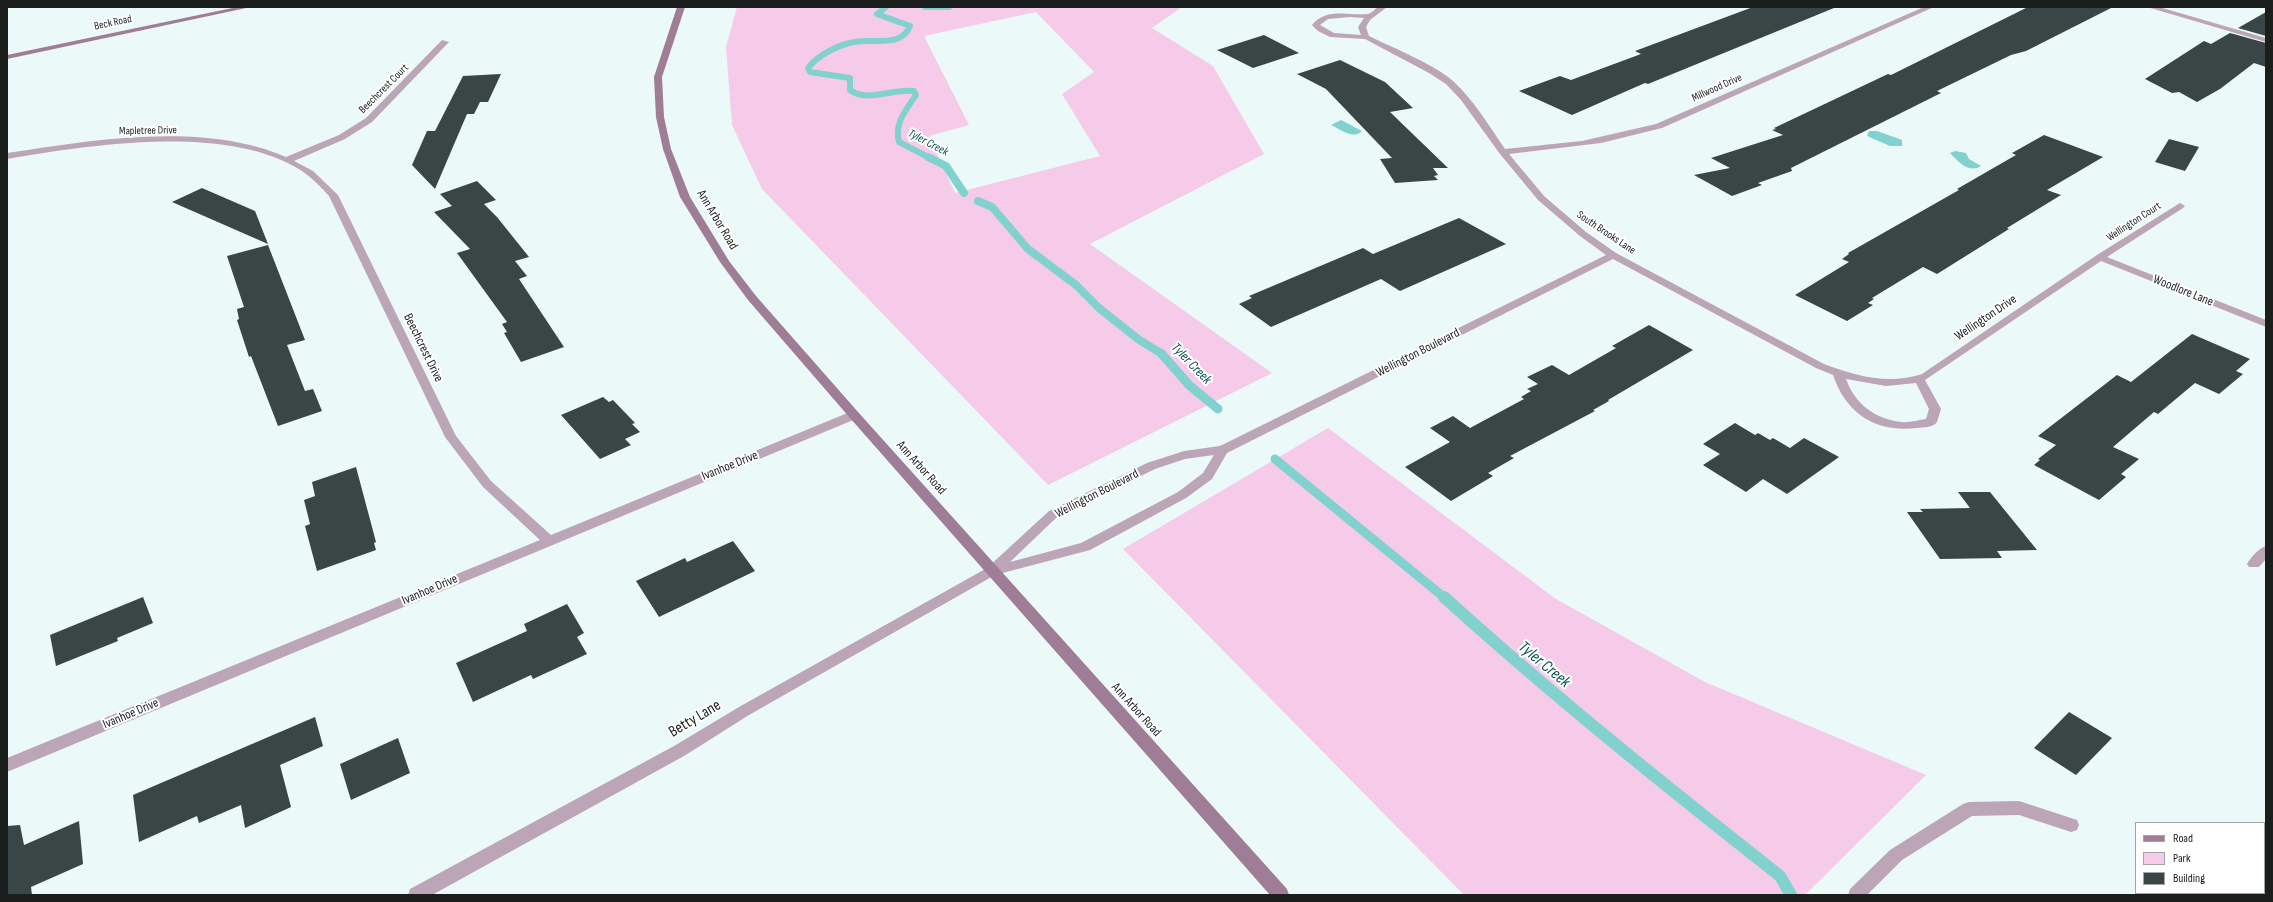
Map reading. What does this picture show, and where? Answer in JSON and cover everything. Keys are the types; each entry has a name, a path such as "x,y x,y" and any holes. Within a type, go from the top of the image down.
{"main road":[{"name":"Beck Road","path":"7,57 247,7"},
{"name":"Ann Arbor Road","path":"681,7 658,76 660,118 667,149 675,174 703,228 729,267 752,298 854,415 1281,895"}],"street":[{"path":"1366,37 1362,27 1363,23 1383,7"},
{"name":"Millwood Drive","path":"1503,152 1586,144 1625,136 1659,126 1930,7"},
{"path":"2151,7 2266,40"},
{"name":"South Brooks Lane","path":"1371,16 1329,17 1320,20 1316,25 1324,32 1339,36 1366,37 1449,82 1472,108 1503,152 1541,198 1583,234 1613,255 1838,373 1881,382"},
{"name":"Beechcrest Court","path":"288,160 342,137 369,120 445,42"},
{"name":"Mapletree Drive","path":"7,156 78,146 170,140 226,144 266,153 288,160"},
{"name":"Beechcrest Drive","path":"288,160 316,177 333,195 451,437 487,484 549,541"},
{"name":"Wellington Court","path":"2100,257 2180,206"},
{"name":"Wellington Boulevard","path":"992,571 1053,514 1151,466 1184,455 1223,450 1613,255"},
{"name":"Woodlore Lane","path":"2100,257 2266,324"},
{"name":"Wellington Drive","path":"1881,382 1904,382 1919,379 2100,257"},
{"path":"1838,373 1844,390 1857,408 1874,419 1902,426 1931,422 1935,409 1919,379"},
{"name":"Ivanhoe Drive","path":"7,765 854,415"},
{"path":"992,571 1084,547 1182,495 1208,476 1223,450"},
{"path":"2254,564 2266,551"},
{"name":"Betty Lane","path":"416,895 679,751 744,711 992,571"},
{"path":"1856,895 1896,856 1969,809 2020,808 2071,825"}],"green space":[{"path":"737,7 1182,7 1152,28 1213,66 1264,154 1090,244 1272,373 1048,485 762,189 732,125 726,47","holes":["1036,12 1094,72 1062,94 1100,156 955,193 929,136 969,125 924,36"]},
{"path":"1328,428 1556,599 1705,682 1926,775 1805,895 1464,895 1123,549"}],"water":[{"path":"1341,120 1362,131 1351,134 1331,125"},
{"path":"1869,131 1877,131 1902,140 1902,146 1890,146 1867,136"},
{"path":"1955,151 1966,153 1969,159 1981,166 1976,168 1968,168 1964,166 1950,153"}],"building":[{"path":"1753,7 1834,8 1648,84 1645,83 1572,115 1519,91 1560,76 1571,80 1641,54 1635,51"},
{"path":"2028,7 2113,7 2026,51 2011,55 1937,91 1941,93 1791,168 1792,171 1758,183 1762,185 1732,196 1694,175 1730,168 1711,158 1783,135 1772,130 1888,74 1891,75"},
{"path":"2266,12 2266,36 2238,28"},
{"path":"2230,33 2266,43 2266,67 2254,63 2220,89 2197,102 2179,92 2172,93 2145,79 2204,41 2211,44"},
{"path":"1264,35 1299,53 1253,68 1217,50"},
{"path":"1340,60 1385,82 1413,108 1390,112 1448,168 1433,168 1438,175 1434,176 1438,180 1395,183 1380,159 1392,158 1326,89 1297,74"},
{"path":"501,74 488,102 480,102 474,114 467,114 435,189 412,165 427,131 435,131 463,76"},
{"path":"2044,135 2103,157 2047,190 2061,195 2007,228 2009,229 1937,274 1923,267 1872,298 1874,299 1868,303 1873,305 1847,321 1795,295 1849,262 1842,259 1849,254 1848,253 1959,190 1957,189 2016,155 2012,153"},
{"path":"2169,139 2199,147 2185,171 2155,162"},
{"path":"477,181 496,200 484,204 497,217 529,257 515,261 527,276 519,279 564,347 521,362 504,333 507,332 502,324 507,322 457,253 470,249 434,212 452,206 440,194"},
{"path":"202,188 255,211 268,244 172,202"},
{"path":"1459,218 1506,244 1400,291 1381,279 1271,327 1239,304 1252,298 1249,296 1363,248 1373,254"},
{"path":"268,245 305,340 287,345 305,391 313,389 322,411 278,426 251,356 249,357 237,320 239,319 237,309 244,307 227,256"},
{"path":"1649,325 1693,350 1608,400 1609,401 1593,410 1595,411 1510,456 1514,458 1488,473 1493,476 1451,501 1405,467 1450,442 1430,428 1453,416 1470,428 1524,399 1521,397 1531,391 1527,389 1538,384 1527,377 1552,365 1569,375 1616,348 1612,346"},
{"path":"2192,334 2250,359 2236,371 2243,374 2219,394 2195,383 2158,414 2154,412 2113,447 2139,459 2121,474 2126,477 2099,500 2034,465 2040,460 2038,459 2056,445 2038,436 2117,375 2131,382"},
{"path":"603,397 609,402 613,400 635,423 632,424 640,432 625,439 631,445 600,459 561,415"},
{"path":"1735,423 1755,435 1758,433 1770,440 1773,438 1790,448 1804,438 1839,457 1787,494 1763,479 1746,492 1703,465 1720,454 1703,444"},
{"path":"356,467 376,542 374,543 376,550 317,571 305,526 310,524 304,500 315,496 312,482"},
{"path":"1958,492 1990,492 2037,550 1997,551 2002,558 1940,559 1907,512 1923,512 1920,509 1970,508"},
{"path":"733,541 755,571 659,617 636,581 685,558 687,562"},
{"path":"143,597 153,623 117,638 118,641 56,666 50,635"},
{"path":"567,604 584,633 577,637 587,654 533,679 531,675 473,702 456,663 527,631 524,624"},
{"path":"2069,712 2112,738 2076,775 2034,748"},
{"path":"315,717 323,746 280,765 291,807 245,828 241,805 199,823 197,816 139,842 133,795"},
{"path":"398,738 410,773 351,800 340,764"},
{"path":"79,821 83,864 31,887 32,895 7,895 7,826 20,825 24,845"}],"waterway":[{"name":"Tyler Creek","path":"886,7 877,14 910,26 906,33 894,40 861,41 841,46 829,51 812,63 808,68 810,72 850,78 850,90 857,94 872,95 898,91 914,91 916,95 905,111 898,129 899,142 930,158"},
{"name":"Tyler Creek","path":"925,7 949,7"},
{"name":"Tyler Creek","path":"930,158 946,166 964,193"},
{"name":"Tyler Creek","path":"978,201 992,207 1028,249 1076,285 1099,308 1138,339 1162,354"},
{"name":"Tyler Creek","path":"1162,354 1189,385 1218,409"},
{"name":"Tyler Creek","path":"1275,459 1445,598"},
{"name":"Tyler Creek","path":"1444,597 1568,705 1780,876 1791,895"}]}
